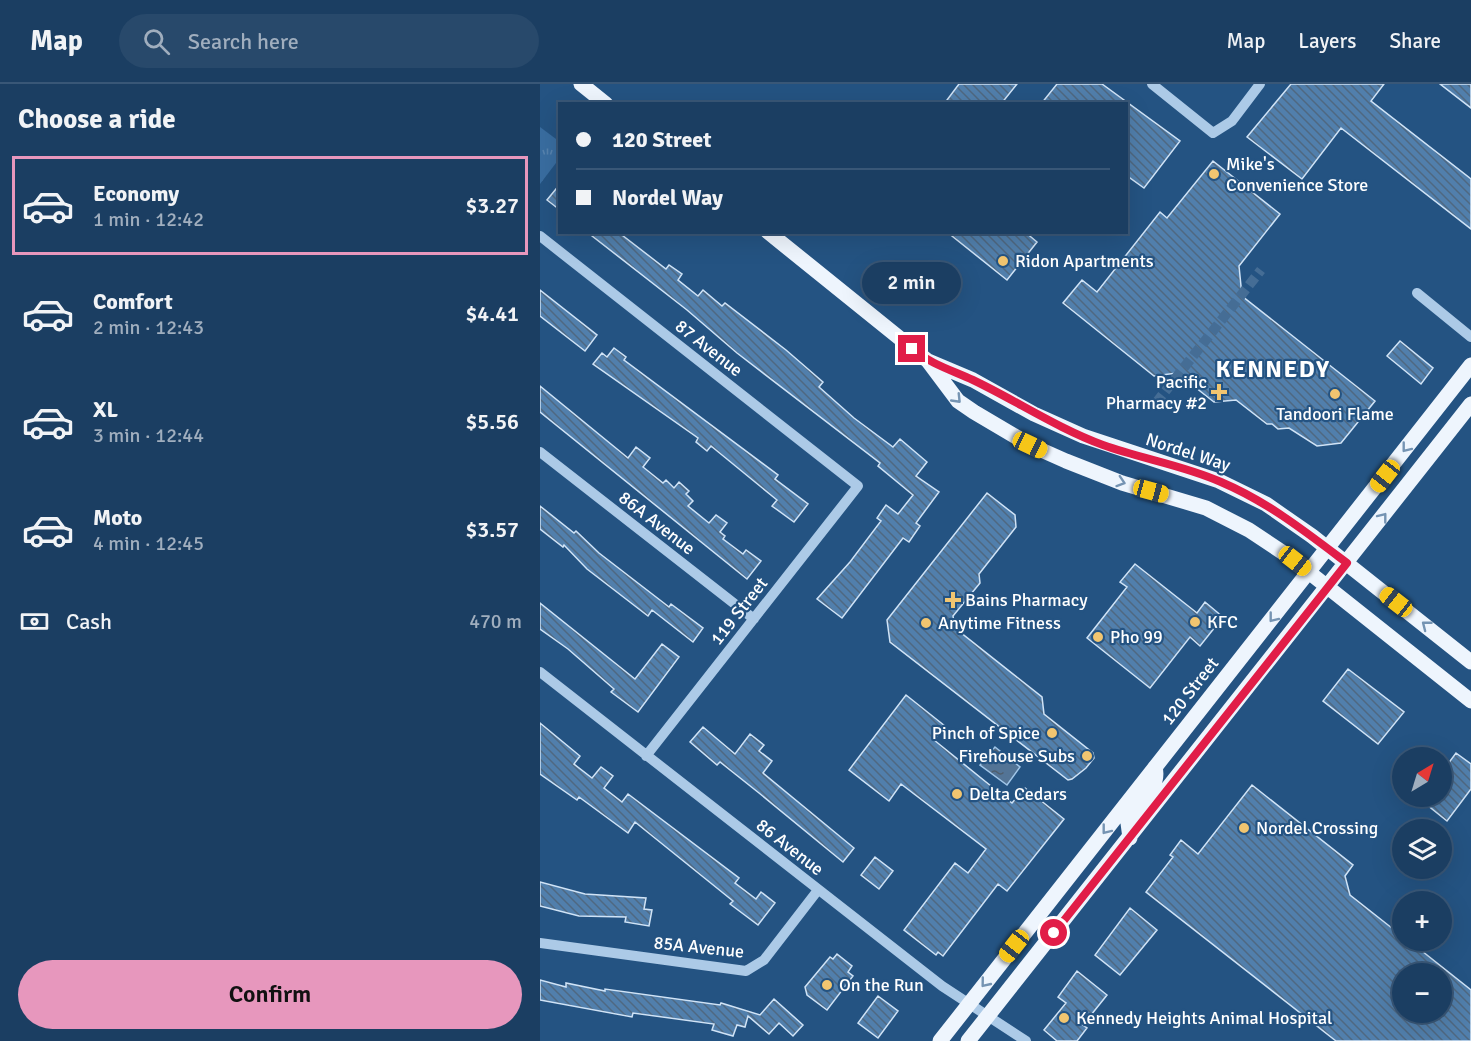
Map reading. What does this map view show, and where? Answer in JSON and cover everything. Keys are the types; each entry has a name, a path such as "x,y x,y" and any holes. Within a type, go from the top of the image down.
{"main road":[{"path":"581,84 604,102"},
{"name":"Nordel Way","path":"770,234 928,361 958,401 1030,445 1093,473 1206,508 1249,530 1309,572 1471,701"},
{"name":"Nordel Way","path":"928,361 973,380 1034,414 1083,436 1196,472 1244,492 1281,513 1328,548 1471,662"},
{"name":"120 Street","path":"940,1041 1471,365"},
{"path":"968,1041 1471,404"},
{"path":"1130,838 1128,823 1153,787 1157,775 1155,767"}],"street":[{"path":"1152,84 1213,133 1232,121 1260,84"},
{"name":"87 Avenue","path":"540,236 858,486"},
{"path":"1416,293 1471,338"},
{"name":"86A Avenue","path":"540,452 754,619"},
{"name":"119 Street","path":"646,756 858,486"},
{"name":"86 Avenue","path":"540,672 942,986 1026,1041"},
{"name":"85A Avenue","path":"540,943 746,971 764,960 818,890"}],"green space":[{"path":"540,127 558,140 558,160 540,184"}],"water":[{"path":"995,747 1020,767 1007,785 980,765"}],"building":[{"path":"959,84 1017,84 1003,102 946,102"},
{"path":"1057,84 1102,84 1127,102 1043,102"},
{"path":"1291,84 1384,84 1371,101 1471,179 1471,229 1341,128 1302,179 1247,137"},
{"path":"1440,84 1471,84 1471,108"},
{"path":"1128,103 1180,141 1144,188 1128,176"},
{"path":"1213,161 1280,214 1239,266 1242,296 1375,401 1341,443 1317,446 1289,428 1278,429 1272,424 1267,424 1236,400 1214,402 1177,373 1154,376 1063,303 1082,280 1097,292 1160,212 1167,218"},
{"path":"558,186 558,208 547,200"},
{"path":"590,234 621,234 666,269 669,265 682,274 678,280 698,296 703,290 722,306 725,303 786,350 823,382 819,387 854,418 893,447 900,439 927,462 916,476 939,492 916,523 920,526 909,542 903,538 842,618 817,599 850,562 881,521 877,518 886,505 898,514 913,495 878,466 880,463 737,353 687,310"},
{"name":"Ridon Apartments","path":"950,234 1027,234 1037,242 1007,280"},
{"path":"540,290 597,335 585,351 540,316"},
{"path":"1400,341 1433,368 1421,384 1387,356"},
{"path":"614,348 626,357 624,360 778,475 775,479 808,504 794,522 772,506 777,500 711,446 707,451 696,442 698,438 593,364 602,353 607,357"},
{"path":"540,386 628,458 636,447 650,458 643,467 663,483 666,480 674,488 679,482 689,491 686,494 693,501 688,506 709,523 716,515 727,523 720,532 725,536 723,539 743,554 746,550 761,561 747,579 540,412"},
{"path":"987,493 1015,515 1016,527 979,574 980,583 953,616 955,628 1042,697 1044,714 1093,753 1094,758 1086,768 1072,779 1068,780 890,642 887,620"},
{"path":"540,506 574,533 576,531 599,553 669,607 671,604 703,628 693,642 652,610 648,616 587,569 564,545 563,547 540,529"},
{"path":"1135,564 1197,613 1205,602 1223,617 1200,646 1190,637 1150,688 1087,638 1127,587 1120,582"},
{"path":"540,603 635,679 662,644 679,657 638,712 611,692 614,689 568,649 540,629"},
{"path":"1348,669 1404,712 1378,744 1323,701"},
{"name":"Delta Cedars","path":"906,695 945,726 934,740 1012,803 1025,788 1064,819 1007,891 998,884 943,956 938,952 936,955 904,930 955,863 968,873 986,849 901,784 889,801 849,770"},
{"path":"540,723 580,756 574,764 592,778 601,767 613,776 604,788 622,802 628,794 739,878 735,883 756,899 761,892 775,903 758,925 730,904 733,901 635,822 628,833 579,797 577,800 540,774"},
{"path":"703,727 735,754 750,734 764,745 759,751 772,761 763,773 854,848 843,862 720,762 717,765 690,742"},
{"path":"1456,753 1471,764 1471,789 1448,819 1445,819 1430,807 1452,807 1452,758"},
{"path":"1252,785 1353,865 1345,876 1350,895 1392,928 1392,951 1422,951 1437,963 1392,963 1392,1023 1452,1023 1452,975 1471,990 1471,1041 1336,1041 1146,892 1173,857 1170,855 1181,840 1198,854"},
{"path":"875,857 893,871 879,889 861,875"},
{"path":"540,882 585,894 646,898 644,909 652,910 649,926 625,922 626,917 579,916 540,906"},
{"path":"1130,908 1157,930 1120,975 1095,955"},
{"name":"On the Run","path":"837,954 852,966 848,972 853,976 827,1010 807,995 805,987 830,957 833,959"},
{"path":"1077,971 1107,995 1083,1025 1087,1028 1077,1041 1057,1041 1044,1030 1066,1003 1058,997"},
{"path":"540,980 566,987 566,983 605,991 605,989 720,1005 721,1003 760,1015 774,999 803,1025 793,1036 779,1023 769,1034 748,1016 745,1027 737,1025 733,1036 712,1030 714,1024 633,1013 632,1017 540,1000"},
{"path":"878,996 898,1011 878,1038 858,1023"}],"tunnel":[{"path":"1156,403 1261,270"}],"place":[{"name":"Mike's Convenience Store","path":"1214,174"},
{"name":"Ridon Apartments","path":"1003,261"},
{"name":"Pacific Pharmacy #2","path":"1219,392"},
{"name":"Tandoori Flame","path":"1335,394"},
{"name":"Bains Pharmacy","path":"953,600"},
{"name":"KFC","path":"1195,622"},
{"name":"Anytime Fitness","path":"926,623"},
{"name":"Pho 99","path":"1098,637"},
{"name":"Pinch of Spice","path":"1052,733"},
{"name":"Firehouse Subs","path":"1087,756"},
{"name":"Delta Cedars","path":"957,794"},
{"name":"Nordel Crossing","path":"1244,828"},
{"name":"On the Run","path":"827,985"},
{"name":"Kennedy Heights Animal Hospital","path":"1064,1018"}],"district":[{"name":"KENNEDY","path":"1273,369"}],"route":[{"path":"912,349 928,361 973,380 1034,414 1103,445 1196,472 1244,492 1281,513 1347,563 1054,933"}]}
